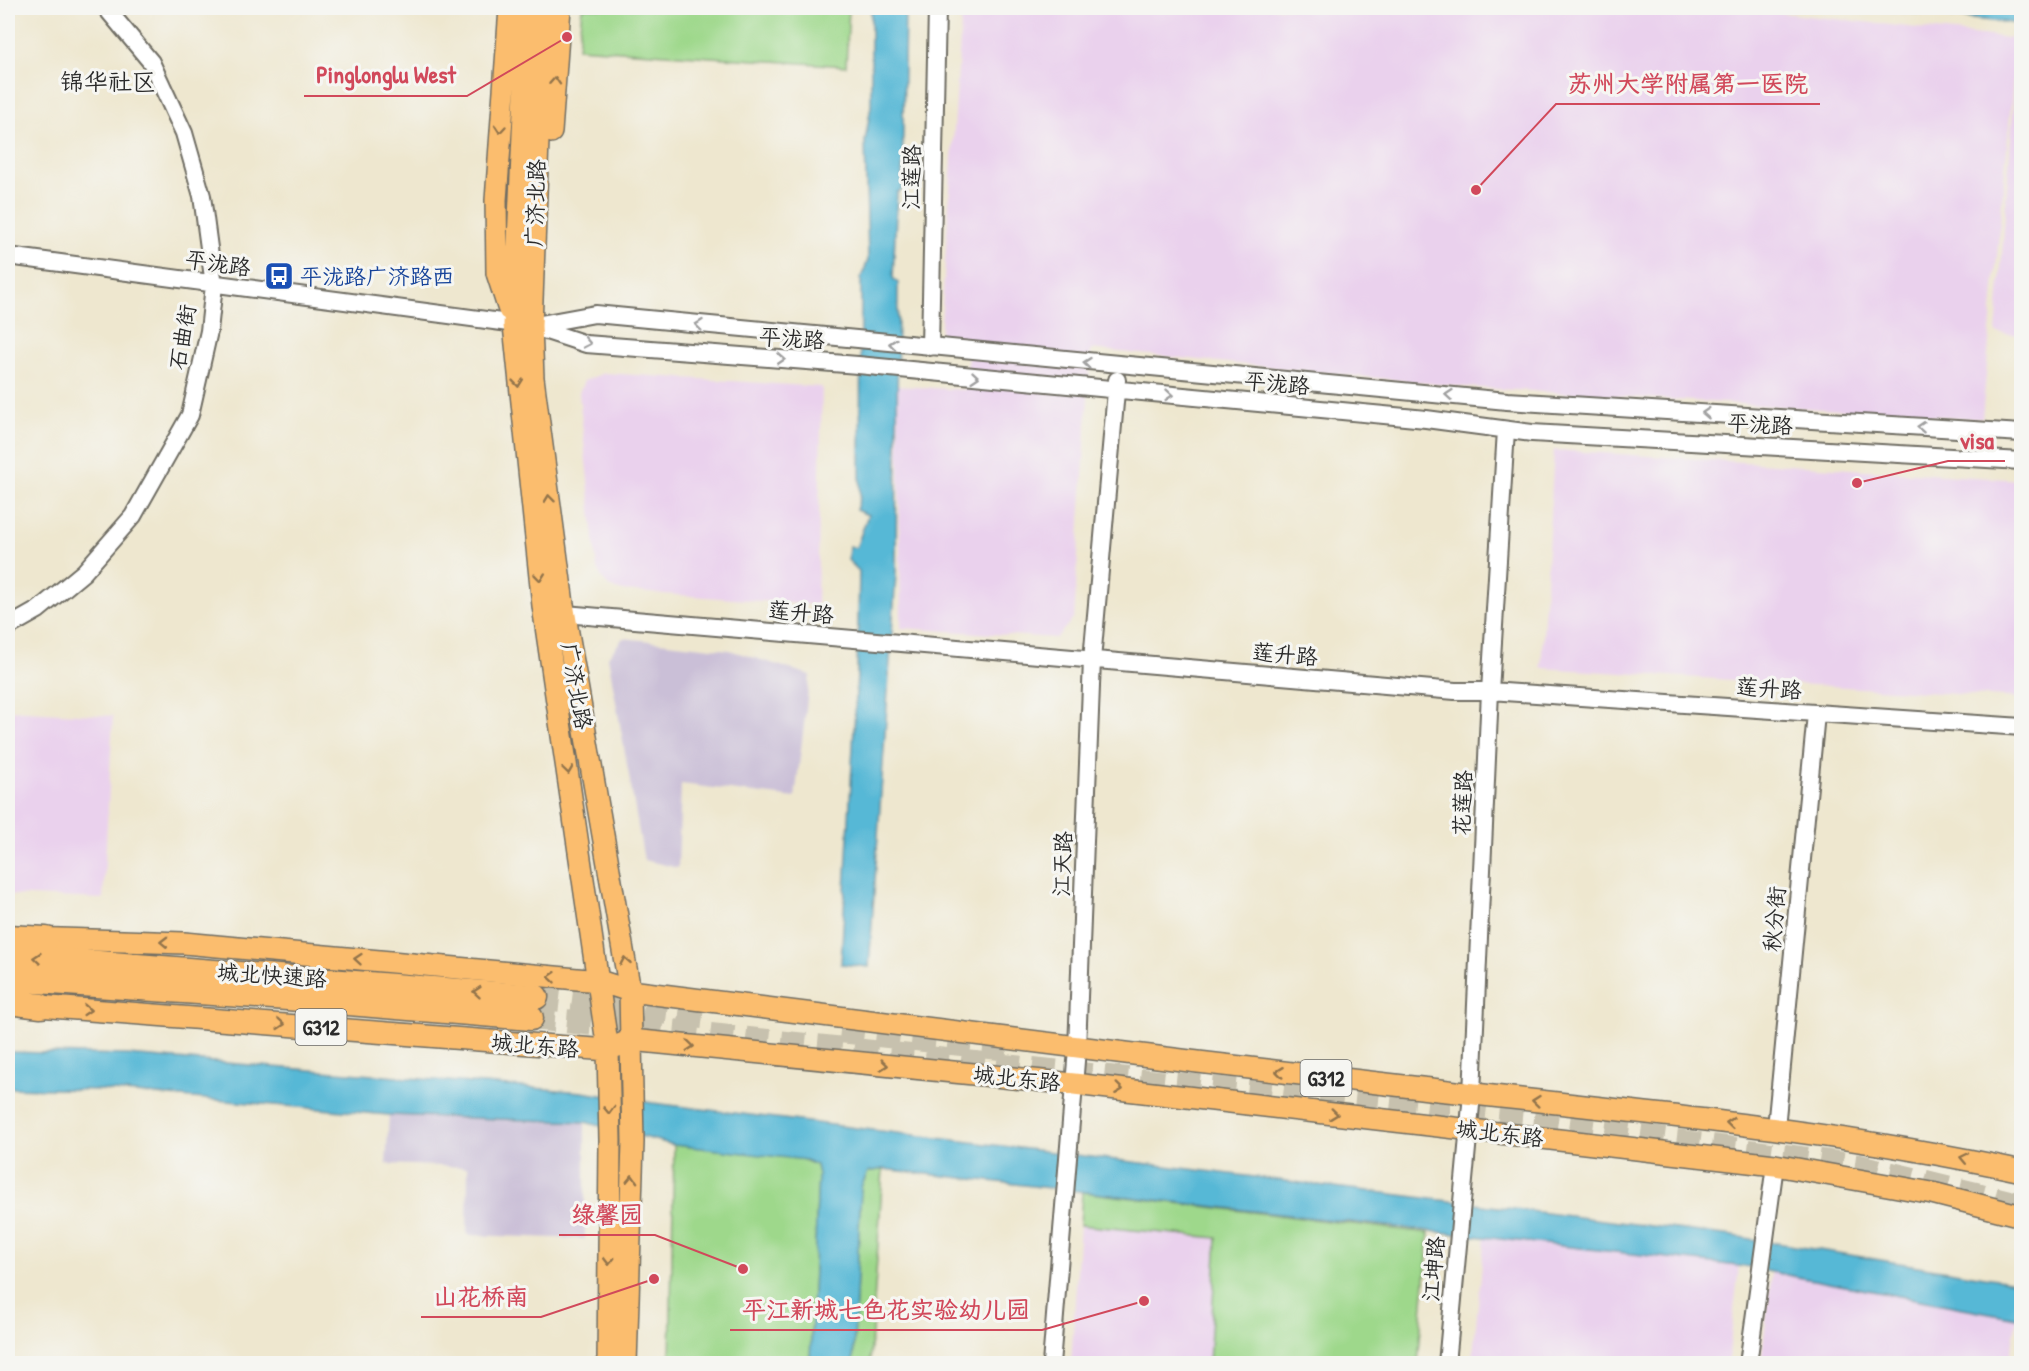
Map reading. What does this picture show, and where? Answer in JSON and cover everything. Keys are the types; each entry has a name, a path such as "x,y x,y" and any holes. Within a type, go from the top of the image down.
{"highway":[{"path":"8,936 46,939"},
{"name":"城北快速路","path":"8,956 292,976 533,1008 275,997 8,979"},
{"path":"8,1003 41,1006"}],"main road":[{"path":"510,8 498,154 497,273 522,325"},
{"name":"广济北路","path":"528,8 532,69 522,325 608,1050 610,1140 608,1364"},
{"name":"广济北路","path":"532,69 543,8"},
{"path":"522,325 545,271 560,8"},
{"name":"广济北路","path":"555,616 630,991 633,1142 626,1364"},
{"name":"城北东路","path":"46,939 184,943 599,981 630,991 1077,1049 1776,1128 1952,1156 2022,1171"},
{"name":"城北东路","path":"41,1006 608,1050 631,1040 1074,1084 1775,1165 1932,1193 2022,1216"}],"street":[{"name":"石曲街","path":"8,627 38,610 84,572 133,516 190,415 209,331 214,285 202,196 184,133 151,62 106,8"},
{"name":"江莲路","path":"930,347 937,8"},
{"name":"平泷路","path":"8,256 522,325 586,344 858,365 1506,430 2022,461"},
{"name":"平泷路","path":"522,325 595,315 1507,401 2022,433"},
{"name":"江天路","path":"1051,1364 1077,1049 1092,660 1119,366"},
{"name":"花莲路","path":"1464,1178 1472,1094 1490,691 1506,430"},
{"name":"莲升路","path":"555,616 1455,691 1490,691 2022,727"},
{"name":"秋分街","path":"1776,1128 1816,714"},
{"path":"1748,1364 1765,1219 1775,1165"},
{"name":"江坤路","path":"1448,1364 1464,1178"}],"shaded area":[{"path":"962,8 1735,8 2017,39 1982,419 1465,387 1091,349 1074,618 1056,638 901,628 898,386 965,390 969,343 940,340"},
{"path":"2018,43 2022,43 2021,335 1996,333"},
{"path":"604,373 822,387 817,605 623,591 610,587 604,581 597,569 579,393 584,381"},
{"path":"1554,450 2021,480 2021,698 1541,668"},
{"path":"623,638 729,650 810,675 795,798 681,784 678,868 644,860 608,657"},
{"path":"8,710 113,716 103,899 8,895"},
{"path":"389,1115 585,1122 585,1239 467,1235 468,1167 386,1164"},
{"path":"1080,1225 1218,1238 1209,1363 1071,1364"},
{"path":"1485,1235 1739,1266 1728,1363 1472,1364"},
{"path":"1772,1271 2017,1318 2009,1363 1761,1364"}],"green space":[{"path":"582,8 849,8 846,66 578,48"},
{"path":"674,1145 799,1158 816,1165 818,1175 810,1363 670,1364"},
{"path":"883,1169 870,1363 853,1364 861,1187 868,1172"},
{"path":"1082,1192 1429,1233 1418,1363 1209,1363 1217,1238 1080,1225"}],"water":[{"path":"871,8 905,8 902,190 897,192 893,278 898,283 896,574 869,967 841,964 857,674 859,571 848,560 849,546 856,548 868,515 856,510 860,497 861,278 868,260 865,141 871,106"},
{"path":"1868,8 2021,8 2021,24"},
{"path":"8,1052 127,1055 582,1092 653,1103 1733,1236 2021,1283 2021,1315 2017,1314 2017,1318 1739,1266 883,1169 868,1172 861,1187 853,1363 810,1363 818,1175 816,1165 806,1160 674,1145 585,1122 389,1115 101,1090 8,1088"}],"tunnel":[{"path":"536,997 710,1018"},
{"path":"531,1018 1535,1122 1859,1166 2022,1205"},
{"path":"840,1031 1017,1050"}],"place":[{"name":"Pinglonglu West","path":"567,37"},
{"name":"苏州大学附属第一医院","path":"1476,190"},
{"name":"平泷路广济路西","path":"279,276"},
{"name":"visa","path":"1857,483"},
{"name":"绿馨园","path":"743,1269"},
{"name":"山花桥南","path":"654,1279"},
{"name":"平江新城七色花实验幼儿园","path":"1144,1301"}],"district":[{"name":"锦华社区","path":"108,81"}]}
